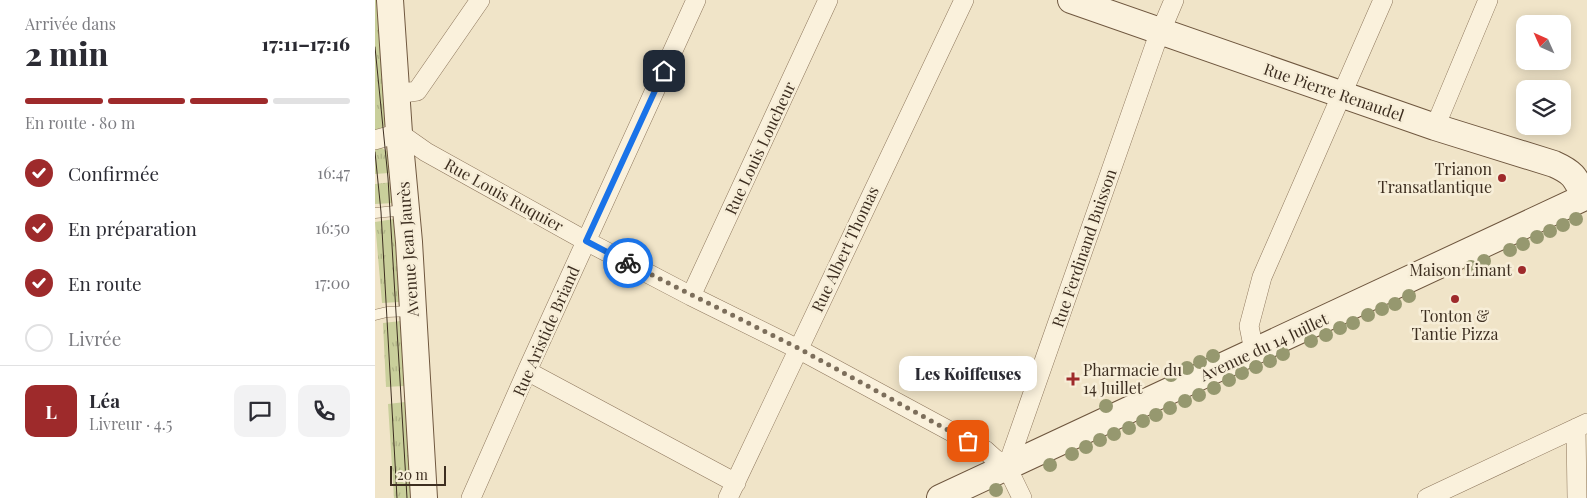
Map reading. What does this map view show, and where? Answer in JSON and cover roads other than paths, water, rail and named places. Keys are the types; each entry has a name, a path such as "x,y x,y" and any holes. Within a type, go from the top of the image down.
{"street":[{"name":"Avenue Jean Jaurès","path":"390,0 397,94 387,136 406,209 423,498"},
{"path":"397,94 417,91 480,0"},
{"name":"Rue Aristide Briand","path":"471,498 697,0"},
{"name":"Rue Louis Loucheur","path":"691,296 828,0"},
{"name":"Rue Albert Thomas","path":"732,490 964,0"},
{"name":"Rue Pierre Renaudel","path":"1071,0 1435,127 1554,164 1569,171 1576,178 1586,196"},
{"name":"Rue Ferdinand Buisson","path":"1007,467 1161,30 1174,0"},
{"path":"1254,351 1249,326 1262,278 1383,0"},
{"path":"1435,127 1488,0"},
{"name":"Rue Louis Ruquier","path":"387,136 426,152 586,241 691,296 798,348 985,450 1007,467"},
{"name":"Avenue du 14 Juillet","path":"940,498 1586,196"},
{"path":"527,371 732,490"},
{"path":"1427,498 1582,426 1577,498"},
{"path":"1007,467 1022,498"}],"lane":[{"path":"375,213 406,209"},
{"path":"375,315 413,311"}],"tram line":[{"path":"375,47 388,178 407,498"},
{"path":"375,152 381,212 397,498"}],"place":[{"name":"Trianon Transatlantique","path":"1502,178"},
{"name":"Maison Linant","path":"1522,270"},
{"name":"Tonton & Tantie Pizza","path":"1455,299"},
{"name":"Pharmacie du 14 Juillet","path":"1073,379"},
{"name":"Les Koiffeuses","path":"968,441"}]}
